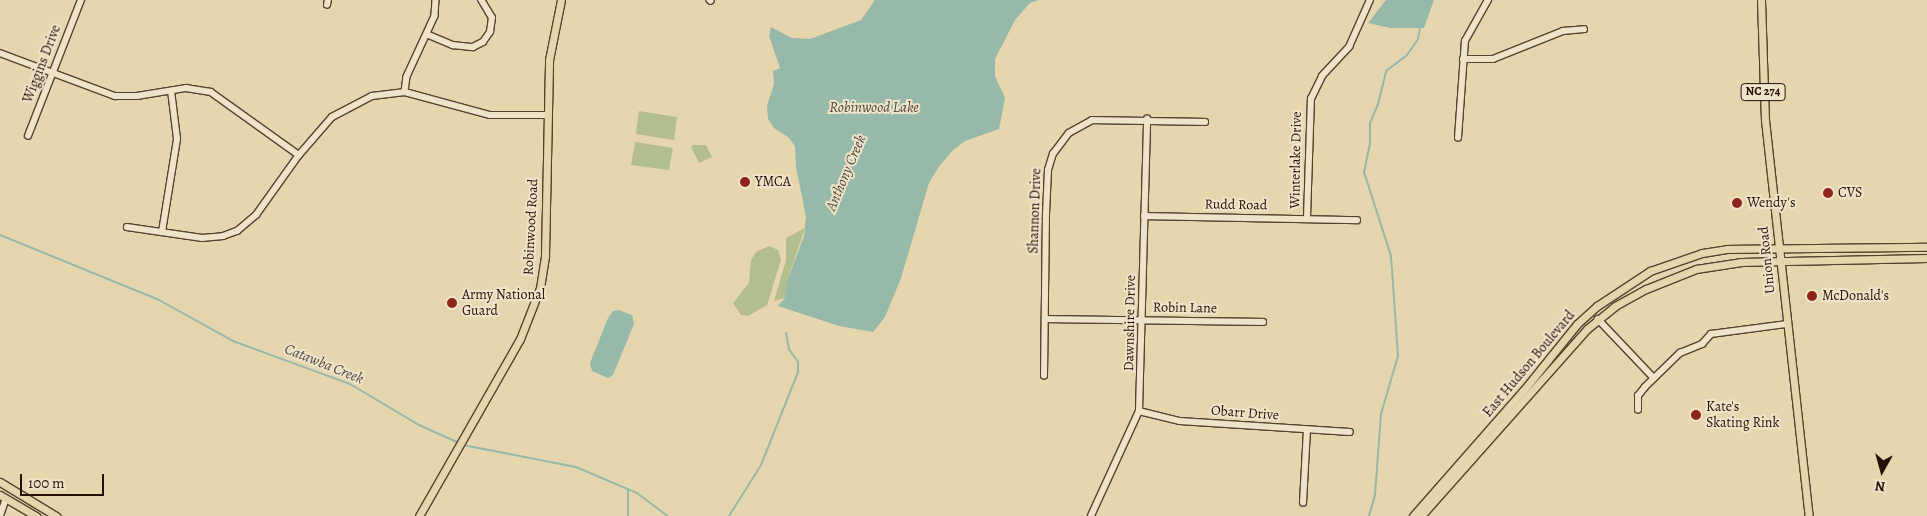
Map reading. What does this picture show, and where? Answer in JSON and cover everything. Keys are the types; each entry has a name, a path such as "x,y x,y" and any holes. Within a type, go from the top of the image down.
{"main road":[{"name":"Robinwood Road","path":"419,516 520,339 542,280 550,51 561,0"},
{"name":"Union Road","path":"1761,0 1765,120 1778,248 1810,516"},
{"name":"East Hudson Boulevard","path":"1421,516 1434,497 1523,391 1565,337 1604,301 1650,271 1702,253 1736,248 1927,247"},
{"name":"East Hudson Boulevard","path":"1412,516 1434,497 1598,319 1646,289 1688,272 1741,262 1927,258"},
{"path":"0,482 56,516"},
{"path":"3,497 14,491"},
{"path":"3,497 36,516"}],"street":[{"name":"Wiggins Drive","path":"28,136 80,0"},
{"path":"405,92 407,77 429,35 436,0"},
{"path":"429,35 454,45 473,47 483,42 490,32 492,18 481,0"},
{"name":"Winterlake Drive","path":"1307,218 1310,99 1322,76 1349,47 1370,0"},
{"path":"1458,138 1463,59 1467,34 1488,0"},
{"path":"1463,59 1493,59 1563,31 1584,29"},
{"path":"0,53 115,96 137,96 186,88 211,92 299,155"},
{"path":"162,232 176,139 170,91"},
{"path":"127,227 213,238 237,231 256,215 321,127 345,108 372,96 405,92 490,114 547,115"},
{"name":"Shannon Drive","path":"1044,376 1048,179 1052,154 1063,140 1083,123 1100,119 1205,122"},
{"name":"Dawnshire Drive","path":"1091,516 1139,411 1147,120"},
{"name":"Rudd Road","path":"1144,216 1357,220"},
{"name":"Robin Lane","path":"1045,319 1263,322"},
{"path":"1598,319 1654,378"},
{"path":"1638,410 1639,394 1654,378 1680,354 1702,344 1712,334 1787,324"},
{"name":"Obarr Drive","path":"1139,411 1180,421 1350,432"},
{"path":"1303,503 1307,430"},
{"path":"0,516 3,497"}],"green space":[{"path":"639,111 677,117 674,140 636,134"},
{"path":"635,142 673,148 669,170 631,165"},
{"path":"693,145 706,145 712,157 699,163 691,147"},
{"path":"805,228 787,281 785,298 774,301 786,260 786,238"},
{"path":"769,246 778,250 781,260 767,305 748,316 741,315 733,303 749,283 751,260 756,252"}],"water":[{"name":"Robinwood Lake","path":"875,0 1039,0 1030,3 1015,20 995,59 995,76 1005,98 999,129 965,141 953,150 938,168 929,183 901,278 885,317 873,332 839,326 778,306 785,298 787,281 804,236 806,217 796,167 795,146 788,137 774,128 768,119 767,106 774,84 773,71 780,68 769,36 771,27 792,38 810,39 861,20"},
{"path":"1386,0 1434,0 1424,28 1390,28 1368,23"},
{"path":"619,310 632,315 634,324 613,375 608,378 592,371 590,363 608,318 613,311"}],"waterway":[{"path":"1369,516 1375,495 1381,414 1398,356 1391,256 1364,172 1370,143 1370,123 1378,104 1386,71 1407,55 1418,39 1420,28"},
{"name":"Catawba Creek","path":"0,235 159,300 233,341 350,384 419,425 459,443"},
{"name":"Anthony Creek","path":"729,516 761,465 798,372 798,362 789,349 786,333"},
{"name":"Catawba Creek","path":"463,445 576,467 637,493 667,516"},
{"path":"628,490 628,516"}],"place":[{"name":"YMCA","path":"745,182"},
{"name":"CVS","path":"1828,193"},
{"name":"Wendy's","path":"1737,203"},
{"name":"McDonald's","path":"1812,296"},
{"name":"Army National Guard","path":"452,303"},
{"name":"Kate's Skating Rink","path":"1696,415"}]}
